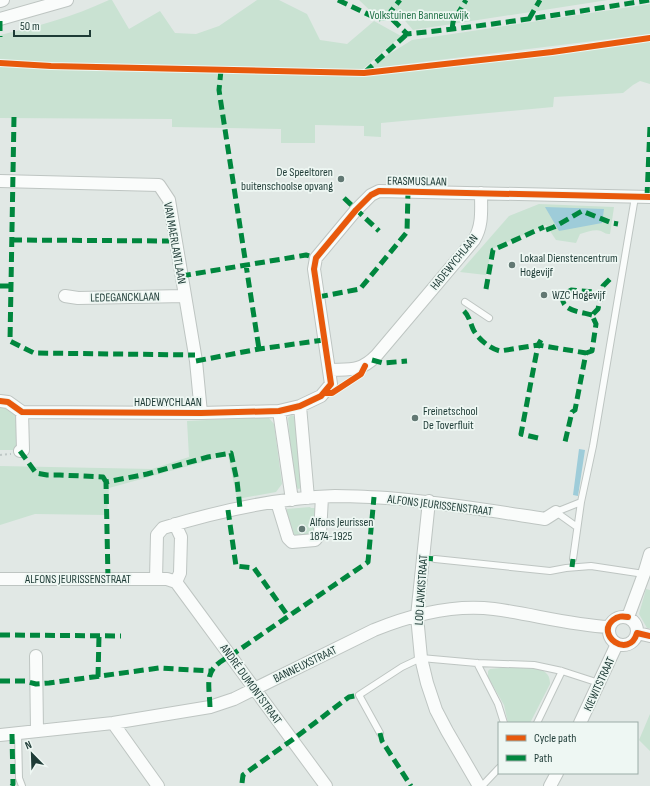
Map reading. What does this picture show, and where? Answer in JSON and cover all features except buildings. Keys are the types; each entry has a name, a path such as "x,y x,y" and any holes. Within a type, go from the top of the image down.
{"street":[{"path":"0,20 67,0"},
{"name":"VAN MAERLANTLAAN","path":"0,181 159,185 169,200 196,361 201,413"},
{"name":"ERASMUSLAAN","path":"332,384 314,269 316,258 356,210 371,195 379,191 650,197"},
{"name":"HADEWYCHLAAN","path":"329,370 353,369 364,366 376,356 474,240 481,224 481,193"},
{"name":"LEDEGANCKLAAN","path":"65,296 78,298 185,296"},
{"name":"HADEWYCHLAAN","path":"22,412 279,412 300,406 321,396 332,384"},
{"path":"0,401 8,402 22,412 23,450 20,451"},
{"path":"300,406 308,498"},
{"path":"279,412 292,500"},
{"name":"ALFONS JEURISSENSTRAAT","path":"156,579 156,535 163,528 228,510 292,500 335,496 429,501 546,519 556,512"},
{"path":"277,502 288,538 292,542 315,540 320,534 322,497"},
{"name":"LOD LAVKISTRAAT","path":"429,501 417,616 421,658 436,710 479,786"},
{"path":"176,524 181,538 180,573 176,582"},
{"path":"628,618 650,554"},
{"name":"ALFONS JEURISSENSTRAAT","path":"0,580 168,579 176,582"},
{"name":"ANDRÉ DUMONTSTRAAT","path":"176,582 326,786"},
{"name":"BANNEUXSTRAAT","path":"0,735 113,723 210,707 234,699 374,630 396,621 417,616 451,610 492,609 588,625 609,627"},
{"path":"609,627 614,619 618,617 628,618 635,624 637,633 650,636"},
{"name":"KIEWITSTRAAT","path":"609,627 609,636 617,644 630,644 636,637 637,633"},
{"name":"KIEWITSTRAAT","path":"580,722 617,644"},
{"path":"36,656 37,731"},
{"path":"113,723 158,786"},
{"path":"550,786 556,774"}],"lane":[{"path":"573,559 581,502 593,446 635,197"},
{"path":"465,302 489,318"},
{"path":"556,512 581,502"},
{"path":"556,512 577,527"},
{"path":"435,559 550,571 592,566 644,574"},
{"path":"380,733 359,695 402,667 421,658 477,663 534,665 562,671 599,683"},
{"path":"477,663 498,704 504,722"},
{"path":"537,722 562,671"},
{"path":"18,733 19,778 22,786"},
{"path":"482,786 498,769"}],"green space":[{"path":"112,0 129,29 160,11 175,33 196,34 219,26 257,0 279,0 307,14 320,40 347,44 374,21 401,36 356,75 469,64 650,40 650,84 640,81 623,93 554,97 553,107 381,123 381,137 364,136 364,126 315,125 315,143 281,143 281,129 172,127 172,119 0,118 0,35 55,20"},
{"name":"Volkstuinen Banneuxwijk","path":"359,0 608,0 413,30 393,7 379,19"},
{"path":"650,4 650,34 365,69 412,40"},
{"path":"539,204 614,207 610,234 606,234 599,230 580,234 576,243 556,240 546,225 492,249 486,275 460,272 509,216"},
{"path":"0,405 17,415 17,450 0,450"},
{"path":"292,415 295,417 302,486 299,489 294,485 288,418"},
{"path":"268,417 274,424 282,484 276,492 237,499 228,455 109,488 107,515 35,514 0,525 0,466 152,469 189,457 187,421"},
{"path":"310,507 318,508 316,534 294,539 282,511 287,511 287,509"},
{"path":"646,589 650,590 650,628 647,628 639,614"},
{"path":"510,667 536,668 546,673 550,684 531,722 508,722 504,705 488,677 488,671 490,669"},
{"path":"650,714 650,751 639,740"}],"water":[{"path":"545,207 604,209 602,223 559,231"},
{"path":"579,449 585,450 578,496 573,495"}],"marked path":[{"path":"338,0 378,19 390,17 407,34 499,23 650,0"},
{"path":"390,17 391,11 400,0"},
{"path":"452,30 453,22 466,0"},
{"path":"529,19 540,0"},
{"path":"0,21 0,37"},
{"path":"365,72 407,34"},
{"path":"221,70 219,90 259,349"},
{"path":"14,117 10,341 34,353 195,355"},
{"path":"647,197 650,126"},
{"path":"318,297 360,289 407,232 408,192"},
{"path":"344,198 379,231"},
{"path":"546,230 582,211 618,224"},
{"path":"486,289 493,250 544,227"},
{"path":"12,240 176,241"},
{"path":"181,276 306,255 316,258"},
{"path":"586,353 592,351 596,324 592,315 598,309 603,286 612,277"},
{"path":"0,286 11,286"},
{"path":"592,315 577,312 568,308 564,304 563,295 571,290 594,292 600,297"},
{"path":"464,311 478,336 484,343 496,350 500,351 538,345 586,353 575,410 572,412 565,442"},
{"path":"196,361 259,349 324,340"},
{"path":"538,438 521,434 538,345 541,340"},
{"path":"372,360 383,363 407,361"},
{"path":"20,451 36,473 47,475 103,477 106,482"},
{"path":"108,579 106,482 147,474 208,457 231,453 237,481 240,508"},
{"path":"210,707 209,683 215,666 368,562 374,497"},
{"path":"228,510 236,566 254,568 288,616"},
{"path":"423,558 435,559"},
{"path":"572,567 573,559"},
{"path":"0,635 121,636"},
{"path":"98,677 99,636"},
{"path":"0,681 25,681 36,684 49,683 159,668 210,671"},
{"path":"242,783 243,775 349,697 359,695"},
{"path":"380,733 382,741 411,786"},
{"path":"12,734 12,786"}],"cycle path":[{"path":"0,63 51,66 364,73 552,52 650,38"},
{"path":"0,401 8,402 22,412 201,413 279,411 300,406 321,396 331,384 314,269 316,258 356,210 371,195 379,191 650,197"},
{"path":"325,393 332,393 361,374 365,366"},
{"path":"628,617 622,616 617,618 613,620 609,626 608,632 615,642 621,645 627,644 633,641 637,633 650,636"}],"place":[{"name":"De Speeltoren buitenschoolse opvang","path":"341,179"},
{"name":"Lokaal Dienstencentrum Hogevijf","path":"512,265"},
{"name":"WZC Hogevijf","path":"544,295"},
{"name":"Freinetschool De Toverfluit","path":"415,418"},
{"name":"Alfons Jeurissen 1874-1925","path":"302,529"}]}
